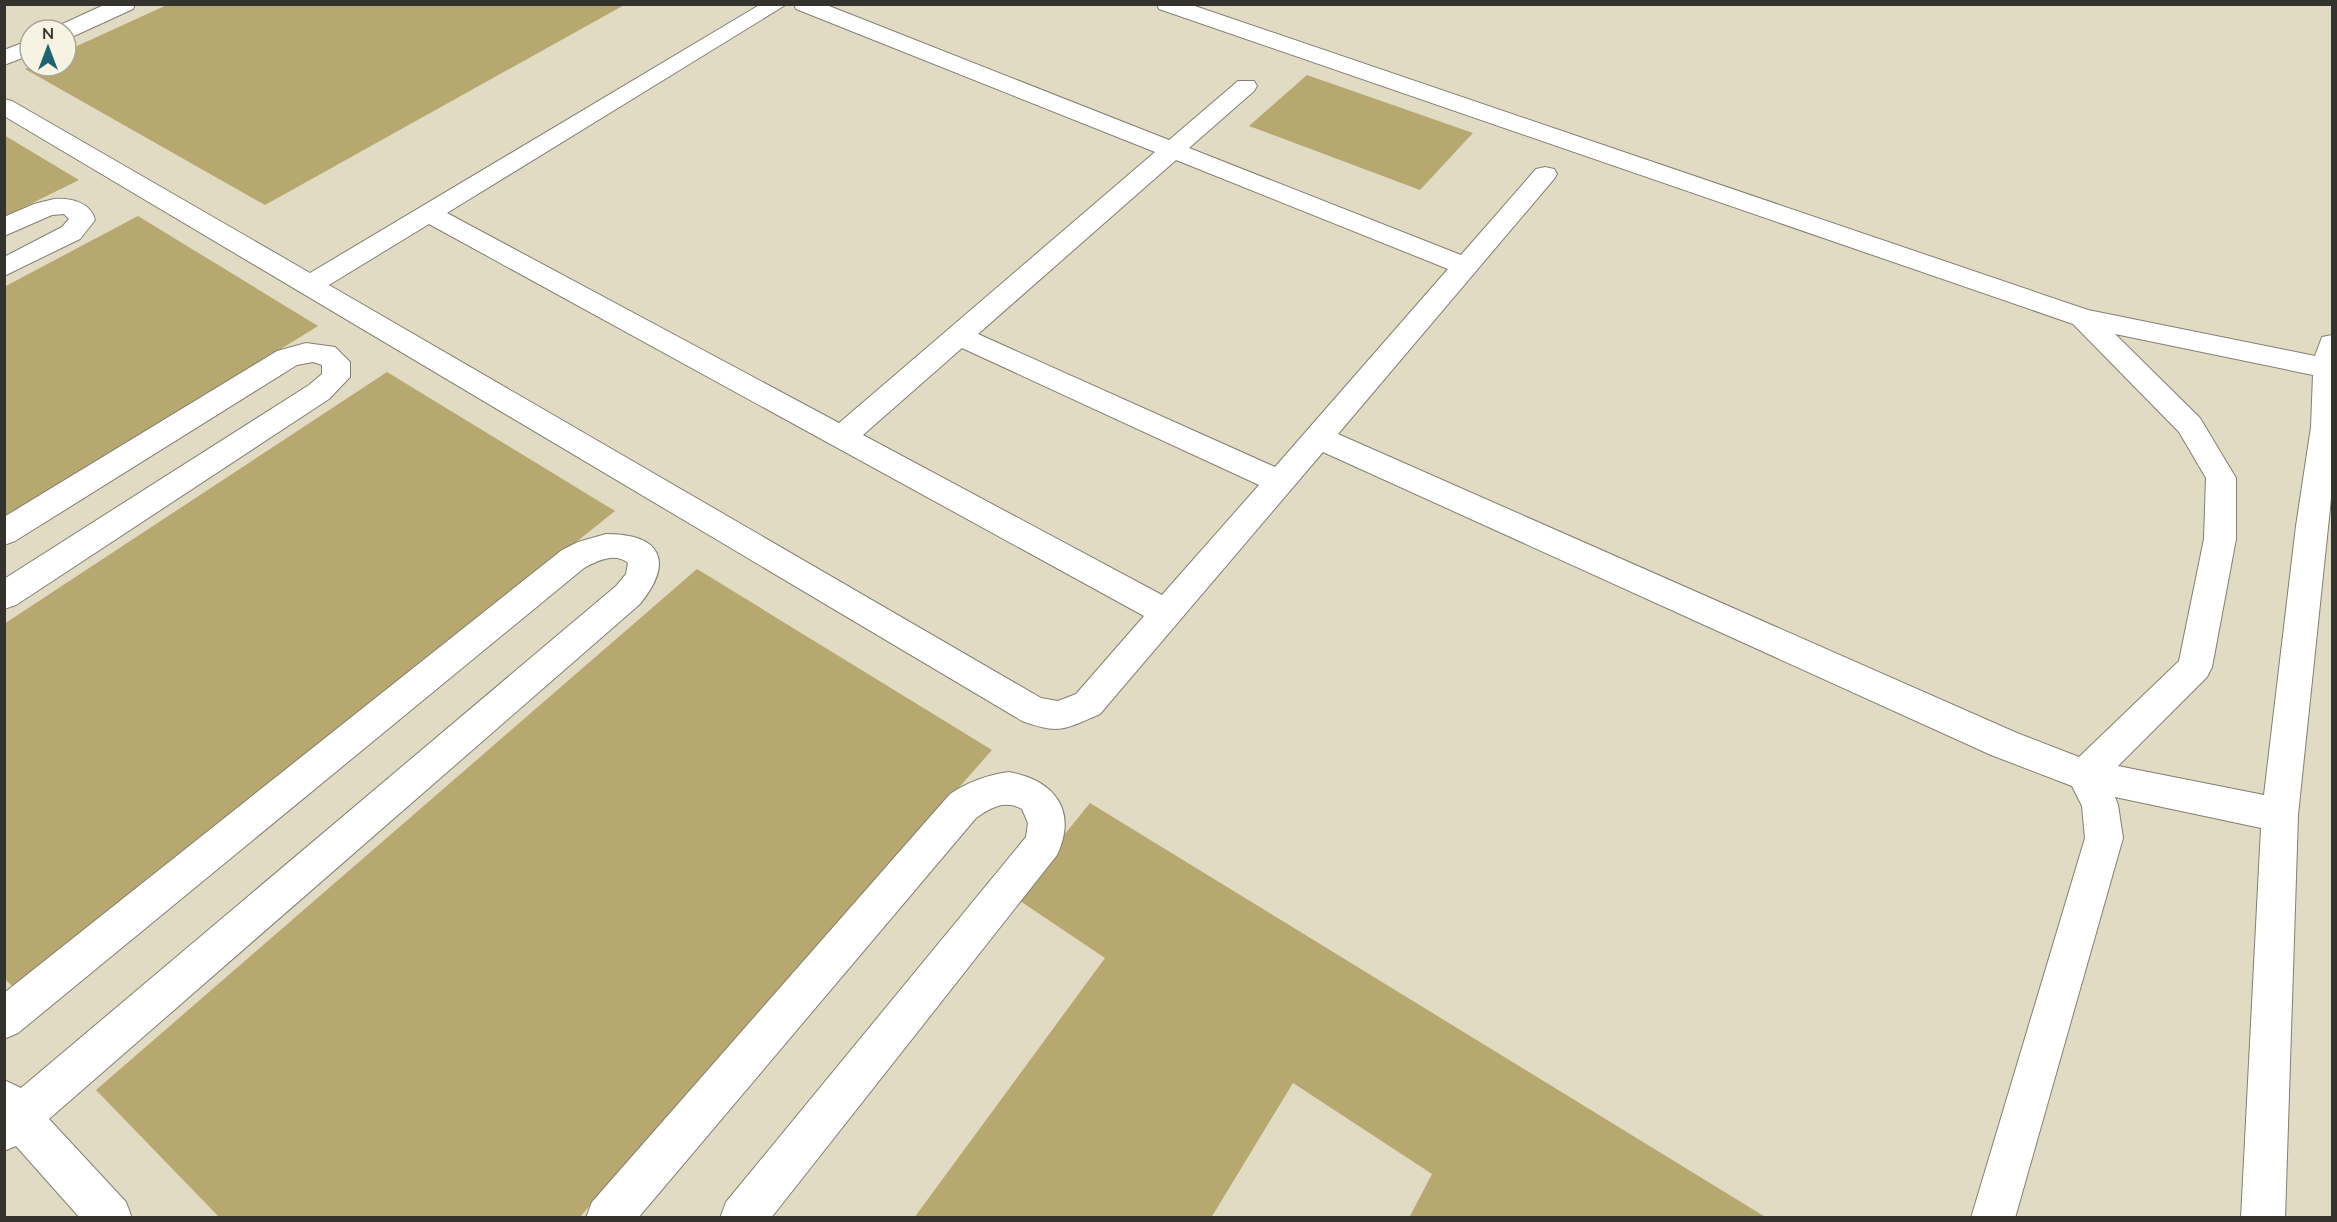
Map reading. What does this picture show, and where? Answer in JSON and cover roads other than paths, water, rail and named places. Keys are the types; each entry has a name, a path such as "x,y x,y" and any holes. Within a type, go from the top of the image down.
{"street":[{"path":"78,26 125,4"},
{"path":"310,285 777,4"},
{"path":"804,4 1465,266"},
{"path":"1167,4 2082,318 2330,356 2326,427 2312,526 2280,815 2263,1218"},
{"path":"4,58 18,52"},
{"path":"842,437 1246,86"},
{"path":"4,106 1034,711 1059,716 1088,704 1545,174"},
{"path":"4,228 49,208 70,208 81,215 82,220 71,233 4,268"},
{"path":"429,214 1165,612"},
{"path":"2082,318 2190,425 2221,478 2220,539 2195,667 2085,775"},
{"path":"959,336 1278,481"},
{"path":"4,533 287,358 312,352 332,356 336,362 336,377 319,392 4,596"},
{"path":"1317,437 2004,744 2085,775 2280,815"},
{"path":"4,1019 573,559 598,545 611,543 634,549 641,556 644,565 643,575 638,585 628,595 9,1116 110,1218"},
{"path":"1993,1218 2104,838 2100,805 2085,775"},
{"path":"608,1218 963,806 974,796 1002,787 1017,788 1030,795 1040,804 1046,815 1048,829 1040,849 742,1218"}]}
